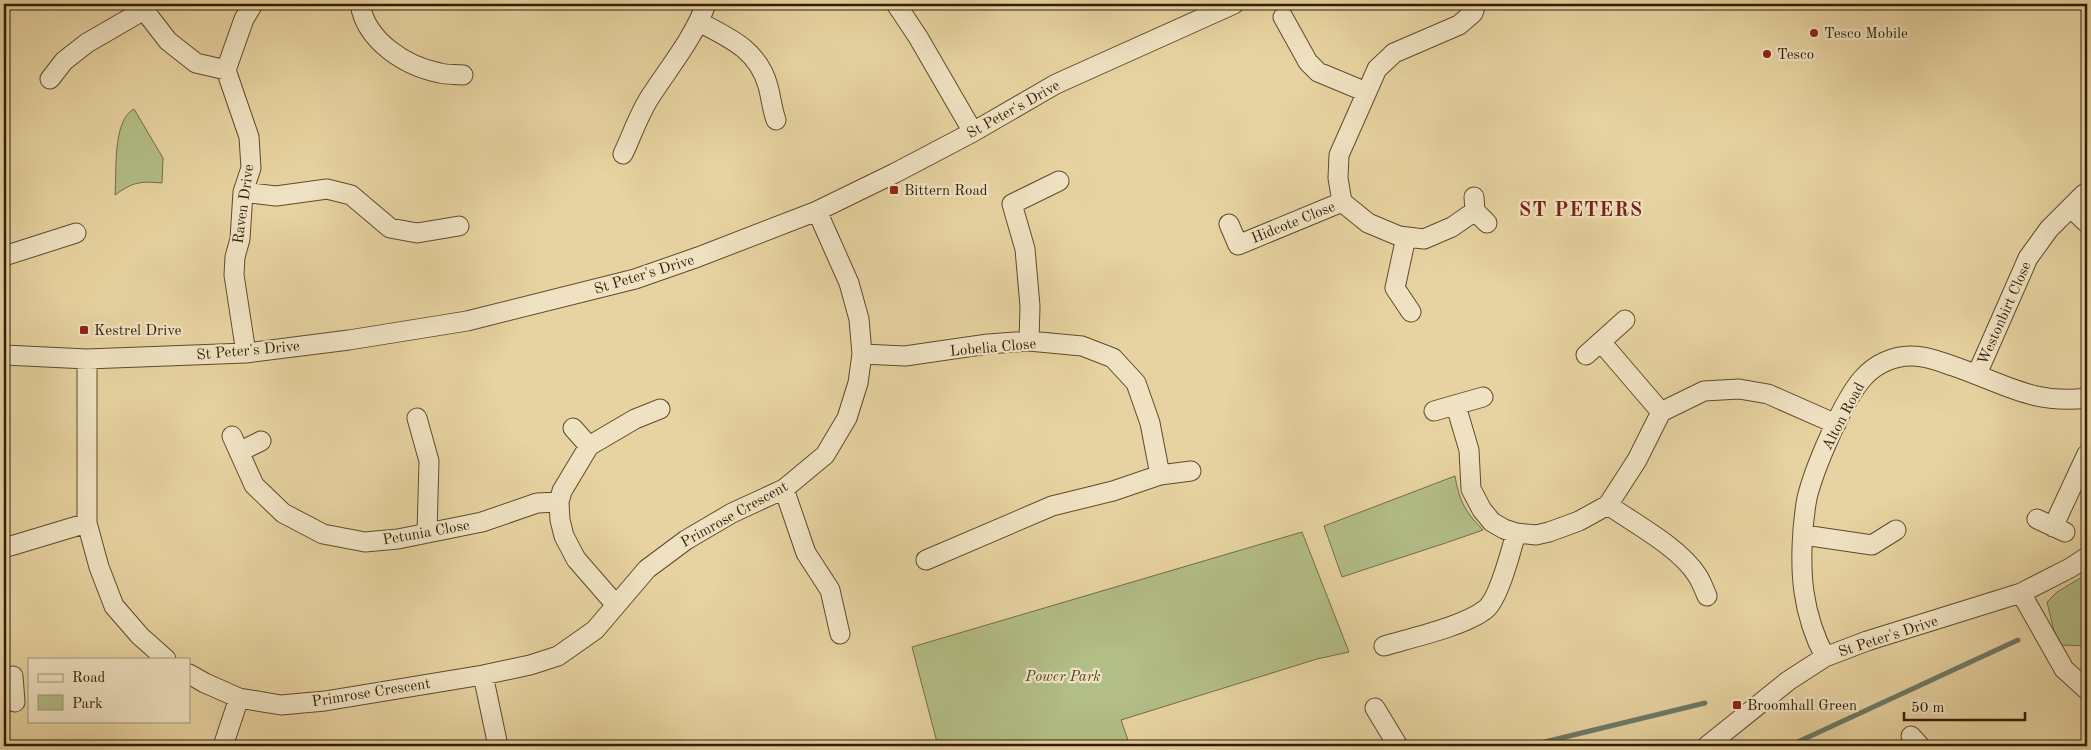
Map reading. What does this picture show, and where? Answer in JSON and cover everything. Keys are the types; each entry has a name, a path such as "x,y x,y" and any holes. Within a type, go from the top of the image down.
{"street":[{"path":"50,79 64,61 87,43 148,7 168,41 196,63 226,70 244,19 253,4"},
{"path":"360,4 366,25 378,41 396,54 416,65 441,74 463,74"},
{"path":"623,154 649,99 677,60 699,22 706,4"},
{"path":"896,4 918,36 973,132"},
{"name":"St Peter's Drive","path":"4,355 87,359 246,353 349,340 467,321 635,279 817,211 973,132 1056,84 1234,4"},
{"path":"1476,4 1473,13 1459,25 1394,53 1377,69 1339,155 1338,178 1342,202 1368,223 1406,237 1424,239 1452,227 1479,210"},
{"path":"1283,17 1308,62 1318,72 1366,92"},
{"path":"699,22 727,36 754,56 767,84 776,120"},
{"name":"Raven Drive","path":"226,70 249,136 251,168 243,192 240,239 235,257 234,275 246,353"},
{"path":"1029,341 1030,306 1025,249 1012,204 1058,181"},
{"path":"243,192 276,196 327,189 351,195 390,228 417,234 458,226"},
{"name":"Westonbirt Close","path":"1977,374 2028,258 2049,229 2084,194"},
{"name":"Hidcote Close","path":"1229,224 1238,245 1342,202"},
{"path":"2071,208 2087,223"},
{"name":"Primrose Crescent","path":"190,675 205,684 239,698 281,705 325,701 483,675 530,665 558,656 594,630 647,569 686,540 732,513 784,489 825,455 847,418 858,383 862,354 859,319 848,283 817,211"},
{"path":"4,256 76,233"},
{"path":"1406,237 1395,288 1411,312"},
{"path":"1586,355 1625,320"},
{"name":"Lobelia Close","path":"862,354 905,356 988,344 1029,341 1082,346 1113,358 1136,383 1150,423 1160,475"},
{"path":"1601,342 1660,412"},
{"name":"Alton Road","path":"1825,657 1804,592 1804,535 1808,496 1836,424 1863,378 1877,366 1895,357 1914,356 1977,374 2026,395 2056,401 2087,402"},
{"path":"87,359 87,523 99,566 114,606 140,636 165,658"},
{"path":"1456,406 1469,450 1469,480 1476,500 1492,522 1504,530 1516,534 1536,535 1579,521 1608,505 1637,460 1660,412 1704,391 1739,389 1768,394 1836,424"},
{"path":"1434,411 1483,397"},
{"path":"616,605 576,559 564,536 560,520 559,502 562,491 589,446 635,419 660,409"},
{"path":"417,418 429,461 427,532"},
{"path":"573,428 589,446"},
{"name":"Petunia Close","path":"261,441 235,444 254,485 283,513 323,534 364,542 398,539 482,522 537,503 559,502"},
{"path":"2052,526 2087,454"},
{"path":"926,560 1052,506 1113,491 1160,475 1191,471"},
{"path":"784,489 806,553 830,590 840,634"},
{"path":"1608,505 1664,543 1684,560 1697,574 1707,596"},
{"path":"4,548 87,523"},
{"path":"1804,535 1872,545 1896,530"},
{"path":"1384,646 1463,621 1487,608 1502,580 1516,534"},
{"name":"St Peter's Drive","path":"1707,746 1788,681 1825,657 1867,641 2021,593 2070,568 2087,557"},
{"path":"2021,593 2064,669 2087,690"},
{"path":"483,675 498,746"},
{"path":"13,676 16,702"},
{"path":"223,746 239,698"},
{"path":"1375,708 1398,746"}],"green space":[{"path":"134,109 163,158 162,183 137,183 115,195 119,135 127,115"},
{"path":"1455,476 1464,506 1483,530 1342,577 1324,526"},
{"name":"Power Park","path":"1302,532 1349,652 1317,659 1121,720 1130,746 938,746 912,647"},
{"path":"2087,574 2087,646 2062,645 2054,631 2047,602 2057,592"}],"waterway":[{"path":"1789,746 2018,640"},
{"path":"1528,746 1705,703"}],"place":[{"name":"Tesco Mobile","path":"1814,33"},
{"name":"Tesco","path":"1767,54"},
{"name":"Bittern Road","path":"894,190"},
{"name":"Kestrel Drive","path":"84,330"},
{"name":"Broomhall Green","path":"1737,705"}],"district":[{"name":"ST PETERS","path":"1581,209"}]}
